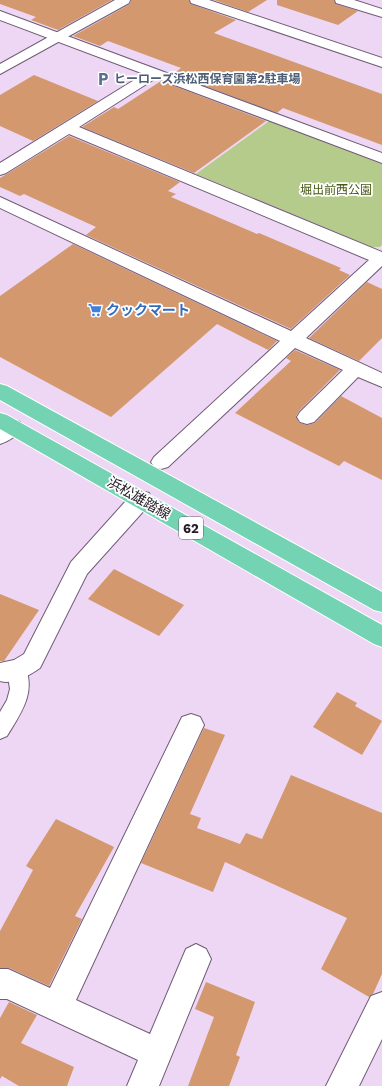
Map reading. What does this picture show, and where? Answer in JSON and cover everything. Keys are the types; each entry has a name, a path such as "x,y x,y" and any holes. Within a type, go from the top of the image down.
{"main road":[{"name":"浜松雄踏線","path":"0,391 382,603"},
{"name":"浜松雄踏線","path":"4,428 141,500 382,637"}],"street":[{"path":"0,70 124,0"},
{"path":"196,0 382,63"},
{"path":"341,0 382,13"},
{"path":"0,15 382,158"},
{"path":"0,170 155,73"},
{"path":"68,128 382,258 161,462"},
{"path":"0,202 382,381"},
{"path":"307,417 355,369"},
{"path":"11,671 32,661 79,568 141,500"},
{"path":"57,1007 191,725"},
{"path":"143,1086 196,960"},
{"path":"0,984 8,984 157,1053"},
{"path":"342,1086 382,1007"}],"lane":[{"path":"0,730 17,702 20,689 11,671"}],"green space":[{"name":"堀出前西公園","path":"269,121 382,164 382,245 380,247 372,247 196,174"}],"building":[{"path":"0,0 112,0 58,30 31,20 36,17 0,4"},
{"path":"131,0 189,0 191,4 236,20 214,33 382,94 382,145 283,108 277,113 173,74 181,68 108,41 100,46 73,36 130,4"},
{"path":"214,0 267,0 248,12"},
{"path":"277,0 334,0 336,4 358,11 338,25 277,5"},
{"path":"34,75 98,101 33,141 0,126 0,95"},
{"path":"161,81 266,121 194,173 82,127 114,107 118,109"},
{"path":"69,136 180,182 168,191 176,194 171,197 341,268 339,270 350,275 291,329 86,235 96,227 24,194 20,196 0,187 0,178"},
{"name":"クックマート","path":"73,244 277,341 268,350 217,324 111,417 0,357 0,296"},
{"path":"367,282 382,289 382,338 359,361 309,338"},
{"path":"295,350 340,370 299,411 296,416 299,423 307,425 315,423 341,396 382,418 382,480 344,461 339,466 235,413 291,361 286,358"},
{"path":"114,569 184,605 159,636 88,599"},
{"path":"0,594 39,610 4,661 0,661"},
{"path":"337,692 357,703 355,706 382,721 362,755 313,727"},
{"path":"204,728 225,735 190,814 201,818 197,828 240,844 246,833 262,839 291,775 382,813 382,974 373,994 369,997 321,969 347,918 225,862 213,892 141,863"},
{"path":"56,819 114,847 75,916 82,919 49,986 9,968 0,968 0,931 33,870 26,866"},
{"path":"206,982 255,1002 236,1055 240,1057 229,1086 188,1086 214,1017 195,1009"},
{"path":"9,1002 37,1015 21,1043 74,1067 67,1086 19,1086 2,1076 0,1079 0,1018"}],"place":[{"name":"ヒーローズ浜松西保育園第2駐車場","path":"103,79"},
{"name":"クックマート","path":"95,310"}]}
